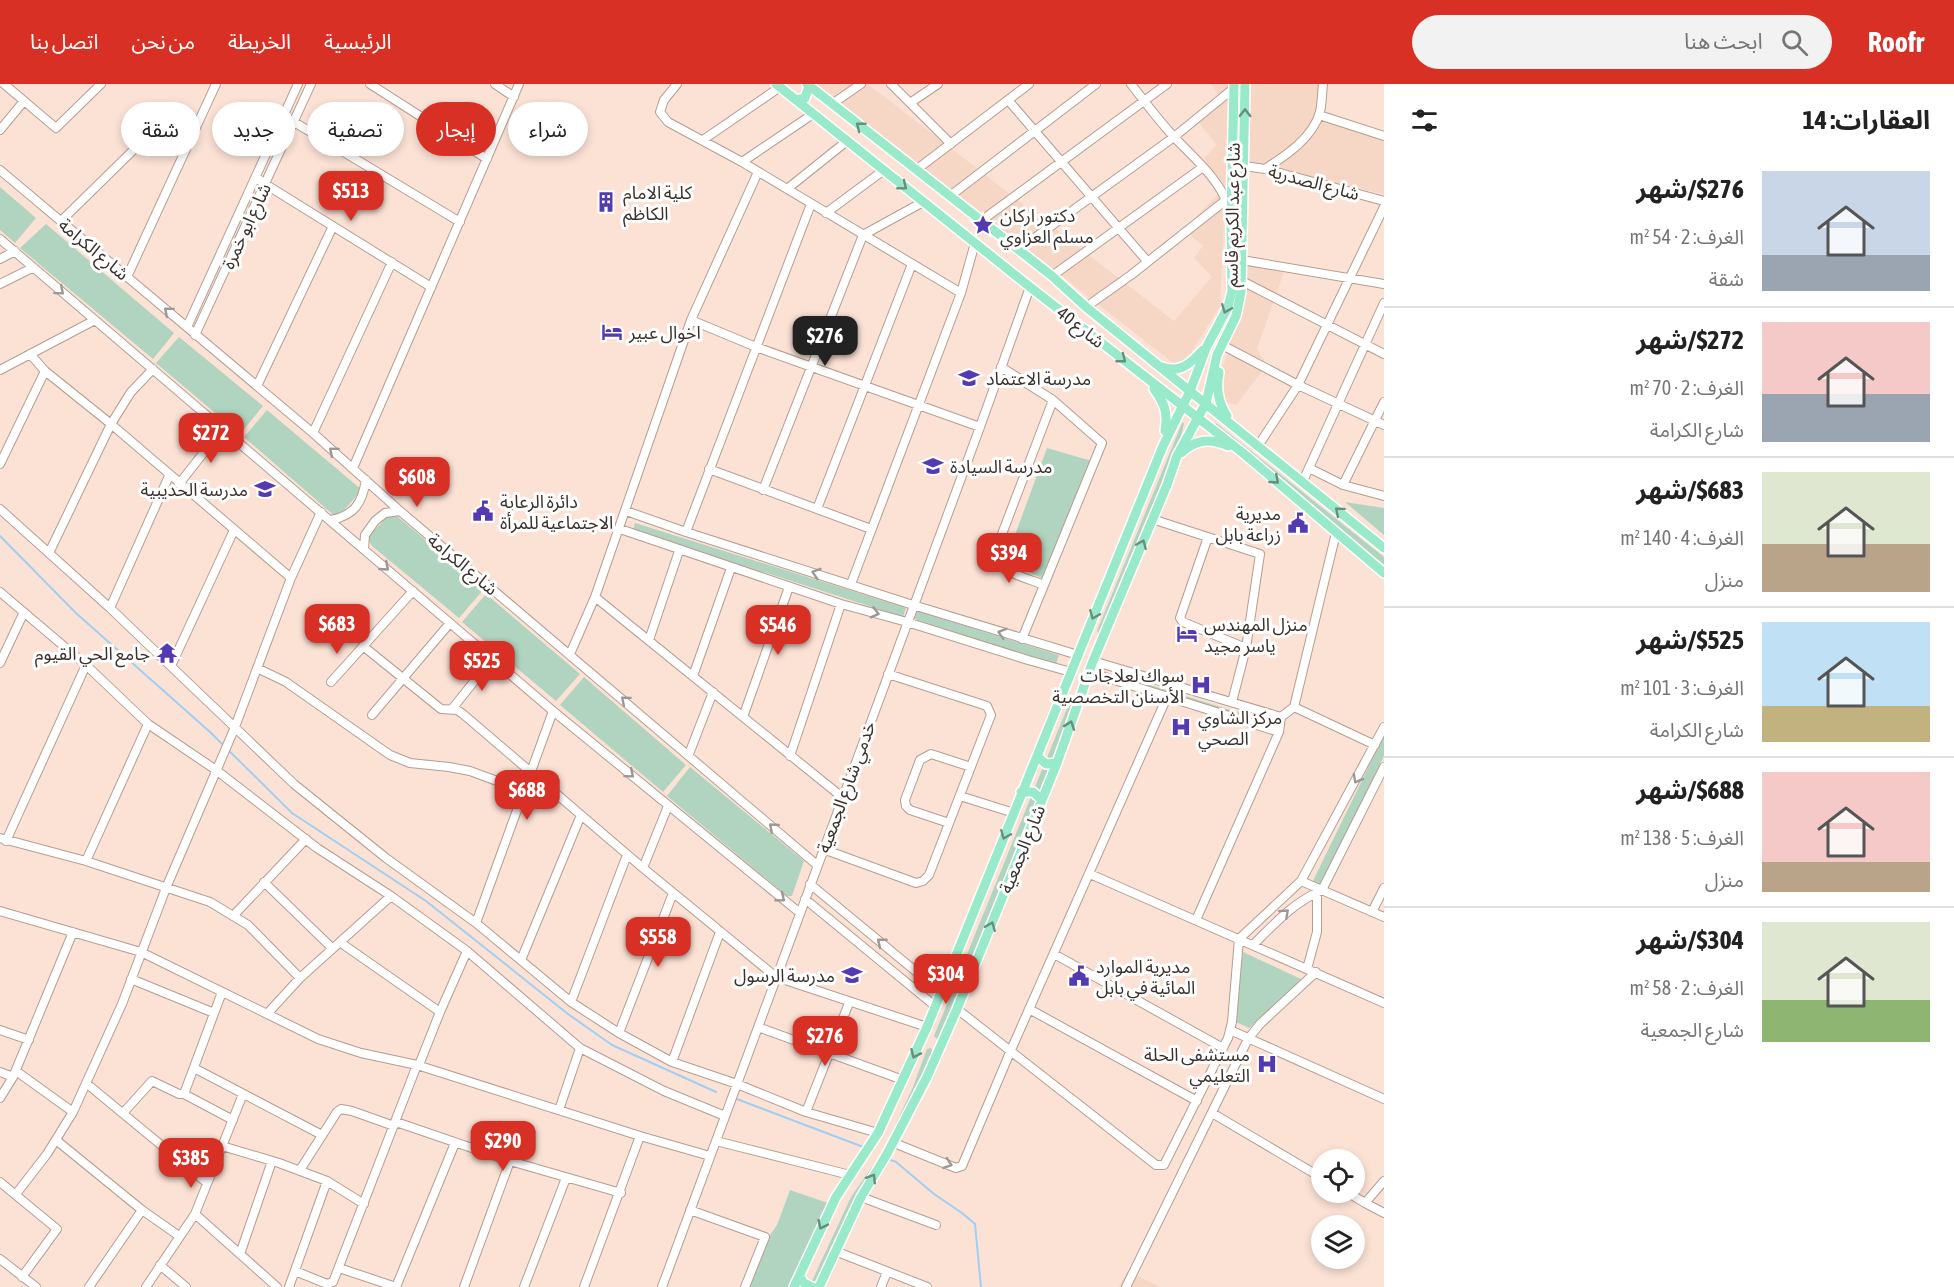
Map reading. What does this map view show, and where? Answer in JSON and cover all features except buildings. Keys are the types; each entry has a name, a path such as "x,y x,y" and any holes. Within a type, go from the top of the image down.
{"main road":[{"name":"شارع عبد الكريم قاسم","path":"1206,403 1217,355 1239,310 1242,281 1245,84"},
{"name":"شارع 40","path":"808,85 1052,276 1086,307 1384,548"},
{"path":"796,100 805,98 808,85"},
{"name":"شارع 40","path":"778,86 1145,378 1243,453 1384,573"},
{"name":"شارع عبد الكريم قاسم","path":"1181,406 1190,391 1207,346 1228,307 1232,291 1230,220 1234,86"},
{"path":"814,115 819,105 830,103"},
{"path":"1151,360 1167,369 1180,369 1190,363 1207,346"},
{"path":"1217,355 1219,401 1229,418 1247,437"},
{"path":"1145,378 1166,407 1167,421 1162,446"},
{"name":"شارع الجمعية","path":"817,1287 861,1197 894,1143 957,1009 1057,763 1093,661 1177,456 1206,403"},
{"name":"شارع الجمعية","path":"794,1287 836,1197 878,1133 942,993 1162,446 1181,406"},
{"path":"1177,456 1192,443 1208,440 1221,442 1243,453"},
{"path":"1364,556 1367,545 1375,541"},
{"path":"1066,685 1072,693 1083,689"},
{"path":"1061,698 1070,697 1078,702"},
{"path":"1037,756 1046,764 1057,763"},
{"path":"1022,792 1033,792 1042,800"},
{"path":"799,1276 804,1283 817,1287"}],"street":[{"path":"3,84 56,128 100,84"},
{"path":"127,277 216,84"},
{"name":"شارع ابو خمرة","path":"187,327 298,84"},
{"name":"شارع ابو خمرة","path":"295,120 311,84"},
{"path":"370,84 487,159"},
{"path":"495,84 514,97"},
{"path":"353,468 519,84"},
{"path":"677,84 664,100 660,112 668,122 742,162 961,293"},
{"path":"830,103 861,84"},
{"path":"891,84 951,144"},
{"path":"910,103 938,84"},
{"path":"916,170 1029,84"},
{"path":"950,196 1096,84"},
{"path":"1131,84 1174,137 1203,167 1226,200 1230,220"},
{"path":"981,221 1167,84"},
{"path":"1265,169 1292,151 1309,131 1319,115 1323,84"},
{"path":"703,140 778,86"},
{"path":"1018,250 1174,137 1234,86"},
{"path":"1008,100 1147,261"},
{"path":"0,130 24,101"},
{"path":"742,162 814,115"},
{"path":"1319,115 1384,136"},
{"path":"295,123 460,222"},
{"path":"788,189 848,141"},
{"path":"61,221 128,156"},
{"name":"شارع ابو خمرة","path":"195,335 278,156"},
{"name":"شارع الصدرية","path":"1244,166 1265,169 1384,201"},
{"path":"1052,276 1203,167"},
{"name":"شارع الكرامة","path":"0,170 313,433 400,511 818,865"},
{"path":"826,213 884,170"},
{"path":"570,654 595,597 620,529 692,320 758,172"},
{"path":"256,177 431,287"},
{"path":"1218,188 1226,192 1232,182"},
{"path":"1086,307 1131,275 1226,200"},
{"path":"764,490 863,235 923,202"},
{"path":"686,532 811,204"},
{"path":"1258,446 1298,385 1384,207"},
{"path":"256,386 333,226"},
{"path":"0,239 553,711 800,913"},
{"path":"851,584 961,293 975,243"},
{"path":"0,259 15,251"},
{"path":"1242,260 1384,284"},
{"path":"313,433 392,262"},
{"path":"817,509 912,264"},
{"path":"0,284 32,268"},
{"path":"1242,281 1384,354"},
{"name":"خدمي شارع الجمعية","path":"662,1287 1030,287"},
{"path":"1303,481 1384,303"},
{"path":"0,370 95,320"},
{"path":"692,320 756,347 980,427"},
{"path":"1222,345 1384,426"},
{"path":"30,354 45,371 111,424 291,578"},
{"path":"1001,367 1053,400 1102,443 1023,639"},
{"path":"49,553 111,424 131,392 153,369"},
{"path":"0,464 45,371"},
{"path":"1044,585 999,567 994,555 1053,400"},
{"path":"1343,485 1384,402"},
{"path":"179,484 223,428"},
{"path":"1308,468 1343,485 1384,496"},
{"path":"709,469 871,529"},
{"path":"110,608 170,476"},
{"path":"331,520 345,517 354,508 363,497 366,480"},
{"path":"0,509 110,608 294,784 342,824 476,923 571,1002 619,1033 672,1062 737,1084 806,1112 878,1133"},
{"path":"364,549 365,535 375,521 385,513 400,511"},
{"path":"626,511 913,605 1078,655"},
{"path":"16,1194 56,1140 73,1112 122,1004 166,888 235,727 291,578 321,512"},
{"path":"1152,519 1260,554 1246,648 1232,702"},
{"path":"620,529 840,604 1071,672"},
{"path":"171,666 234,530"},
{"path":"1196,920 1279,732 1281,717 1293,707 1336,533"},
{"path":"1208,537 1180,618 1246,648"},
{"path":"649,640 679,551"},
{"path":"693,676 731,568"},
{"path":"743,717 789,587"},
{"path":"331,682 413,591"},
{"path":"0,592 86,665 148,724 216,770 317,848 391,896 467,951 580,1048 664,1091 725,1116"},
{"path":"595,597 842,797"},
{"path":"790,756 840,604"},
{"path":"0,663 24,612"},
{"path":"372,715 450,623"},
{"path":"363,646 441,709 464,714 627,855 776,977 927,1027"},
{"path":"452,710 492,659"},
{"path":"1093,661 1281,717"},
{"path":"86,665 3,839 86,861 210,902 248,925 300,978"},
{"path":"257,668 286,682 390,755 410,764 470,771 524,791"},
{"path":"1089,672 1279,732"},
{"path":"823,849 916,883 923,881 929,875 991,715 987,706 888,674"},
{"path":"689,754 713,692"},
{"path":"894,1143 956,1168 962,1166 1167,697"},
{"path":"1293,707 1375,745"},
{"path":"476,923 553,711"},
{"path":"86,861 148,724"},
{"path":"957,1009 1158,1166 1162,1166 1167,1162 1230,1030 1239,939 1301,880 1384,727"},
{"path":"949,823 910,810 906,806 905,800 920,760 931,754 971,767"},
{"path":"1307,969 1317,932 1319,892 1384,767"},
{"path":"960,796 1014,813"},
{"path":"643,868 668,806"},
{"path":"521,960 580,815"},
{"path":"233,916 306,839"},
{"path":"571,1002 627,855"},
{"path":"1090,874 1384,1003"},
{"path":"1301,880 1319,892 1384,916"},
{"path":"264,882 332,948"},
{"path":"810,884 942,993"},
{"path":"1372,912 1384,888"},
{"path":"1253,945 1286,912 1303,899 1319,892"},
{"path":"619,1033 673,893"},
{"path":"267,1014 300,978 391,896"},
{"path":"805,899 935,1006"},
{"path":"0,911 141,952 329,1043 361,1053 418,1065 640,1136 710,1155"},
{"path":"672,1062 720,932"},
{"path":"0,1098 15,1074 74,933"},
{"path":"341,943 440,1012"},
{"path":"295,1271 330,1284 333,1282 418,1065 467,951"},
{"path":"1054,954 1223,1048"},
{"path":"1126,1287 1248,1039 1260,1024 1316,972"},
{"path":"131,979 214,1013"},
{"path":"924,996 930,999 936,997 933,984"},
{"path":"184,1094 222,992"},
{"path":"806,1112 849,1003"},
{"path":"1029,1009 1197,1101"},
{"path":"758,1027 903,1080"},
{"path":"0,1030 29,1040"},
{"path":"1230,1030 1384,1099"},
{"path":"559,1110 580,1048"},
{"path":"194,1068 322,1135"},
{"path":"0,1072 15,1074 73,1112"},
{"path":"123,1113 152,1081 179,1094 184,1094 233,1120"},
{"path":"86,1083 207,1183"},
{"path":"146,1287 195,1214 243,1094"},
{"path":"300,1170 341,1109 621,1193"},
{"path":"1212,1113 1311,1172"},
{"path":"584,1287 621,1193 640,1136"},
{"path":"56,1140 142,1210 180,1236"},
{"path":"716,1141 850,1175"},
{"path":"339,1268 396,1287 455,1143"},
{"path":"222,1146 300,1170 327,1181 364,1204"},
{"path":"240,1254 272,1161"},
{"path":"464,1287 510,1161"},
{"path":"524,1287 566,1178"},
{"path":"289,1287 327,1181"},
{"path":"1384,1181 1365,1203 1384,1213"},
{"path":"0,1182 57,1229 22,1276"},
{"path":"861,1197 936,1225"},
{"path":"89,1287 142,1210"},
{"path":"690,1210 765,1237 745,1287"},
{"path":"195,1214 277,1287"},
{"path":"835,1251 927,1287"},
{"path":"0,1259 36,1287"},
{"path":"160,1265 186,1287"},
{"path":"880,1287 887,1272"}],"shaded area":[{"path":"816,84 868,84 1174,321 1212,277 1194,258 1203,246 1184,230 1222,190 1204,158 1217,145 1195,118 1220,98 1211,84 1230,84 1220,306 1181,369"},
{"path":"1251,84 1319,84 1315,119 1384,139 1384,194 1248,165"},
{"path":"1246,261 1285,269 1257,349 1267,365 1236,405 1208,397 1229,352"},
{"path":"1127,1271 1161,1287 1119,1287"}],"green space":[{"path":"0,187 36,218 15,243 0,230"},
{"path":"46,224 174,333 153,359 20,248"},
{"path":"179,337 263,406 240,434 156,363"},
{"path":"267,410 362,490 337,518 244,437"},
{"path":"1182,423 1184,423 1177,456 1101,635 1097,631"},
{"path":"1216,423 1384,557 1384,565 1212,428"},
{"path":"1047,448 1092,461 1044,579 1005,562"},
{"path":"1345,502 1384,508 1384,535"},
{"path":"389,515 398,517 484,589 459,618 372,546 368,539 370,535"},
{"path":"635,523 906,608 903,617 633,530"},
{"path":"486,594 580,674 556,701 462,622"},
{"path":"917,611 1059,655 1056,664 914,619"},
{"path":"1117,675 1273,723 1271,729 1114,681"},
{"path":"584,677 686,765 663,792 560,705"},
{"path":"1070,701 1076,704 968,971 962,972 961,969"},
{"path":"1384,735 1384,756 1321,886 1312,883"},
{"path":"690,767 804,861 792,896 787,896 667,796"},
{"path":"1243,952 1303,980 1249,1028 1234,1021"},
{"path":"957,986 961,990 940,1038 937,1039 934,1036 954,987"},
{"path":"931,1048 933,1053 895,1138 852,1205 817,1285 813,1284 812,1281 851,1197 883,1151 913,1087 927,1049"},
{"path":"790,1190 828,1203 792,1287 746,1287 766,1241 777,1225"}],"waterway":[{"path":"0,536 77,614 210,732 292,813 426,901 568,1014 612,1045 716,1092"},
{"path":"734,1098 866,1148"},
{"path":"888,1159 896,1162 975,1224 981,1287"}],"place":[{"name":"كلية الامام الكاظم","path":"606,202"},
{"name":"دكتور اركان مسلم العزاوي","path":"983,225"},
{"name":"اخوال عبير","path":"612,332"},
{"name":"مدرسة الاعتماد","path":"969,378"},
{"name":"مدرسة السيادة","path":"933,466"},
{"name":"مدرسة الحديبية","path":"265,489"},
{"name":"دائرة الرعاية الاجتماعية للمرأة","path":"483,511"},
{"name":"مديرية زراعة بابل","path":"1298,523"},
{"name":"منزل المهندس ياسر مجيد","path":"1187,634"},
{"name":"جامع الحي القيوم","path":"167,653"},
{"name":"سواك لعلاجات الأسنان التخصصية","path":"1201,685"},
{"name":"مركز الشاوي الصحي","path":"1181,727"},
{"name":"مدرسة الرسول","path":"852,975"},
{"name":"مديرية الموارد المائية في بابل","path":"1079,976"},
{"name":"مستشفى الحلة التعليمي","path":"1267,1064"}]}
